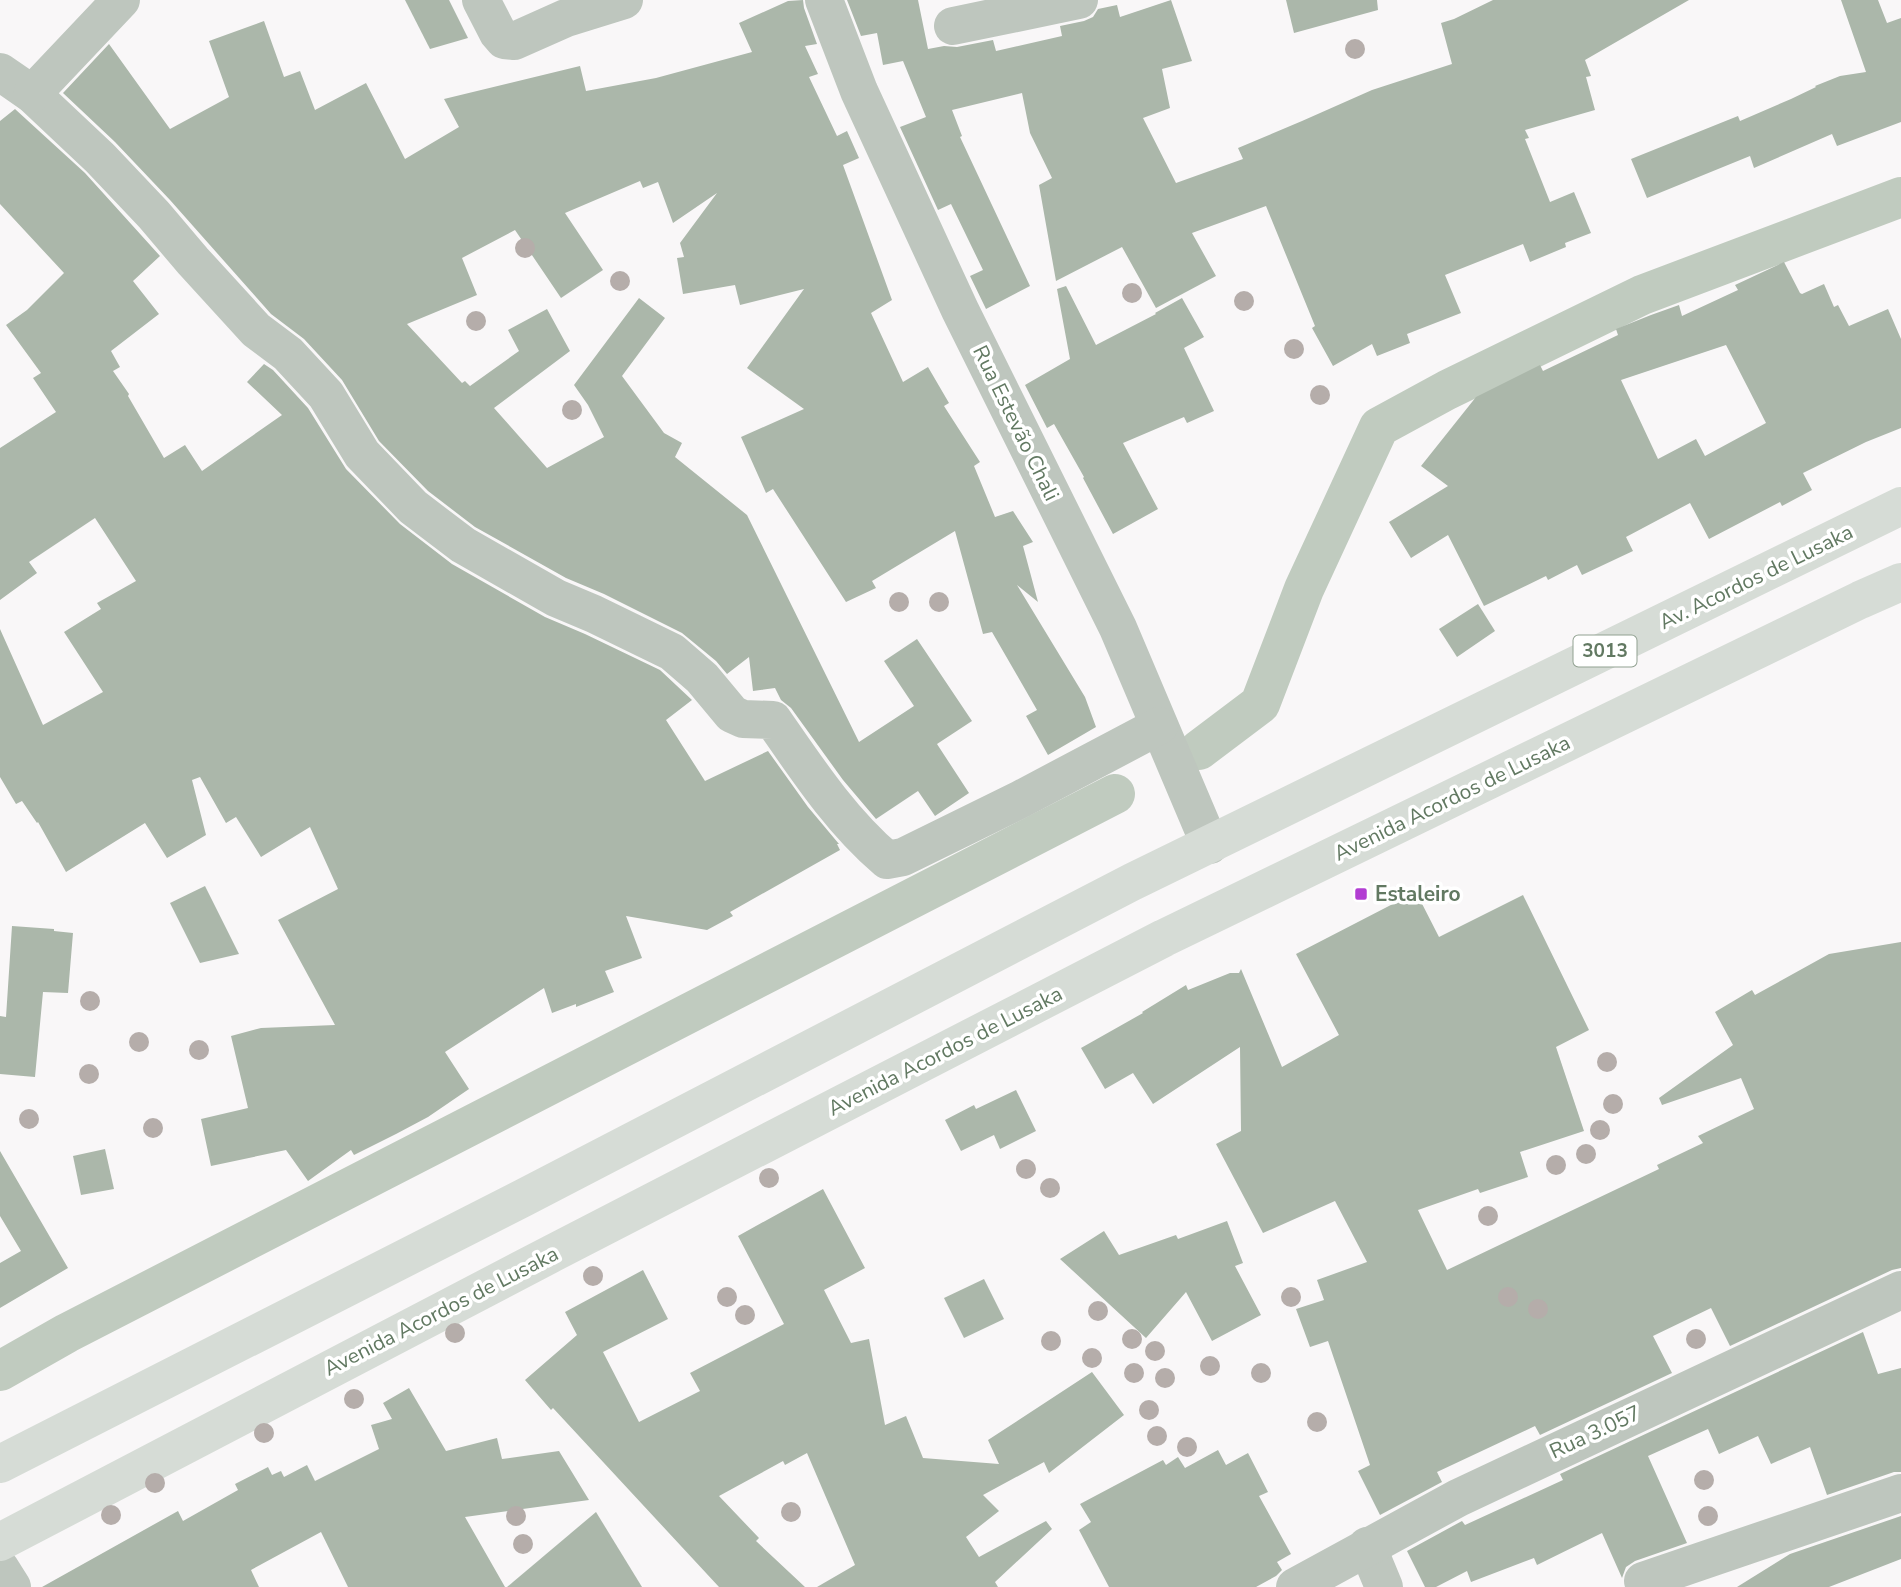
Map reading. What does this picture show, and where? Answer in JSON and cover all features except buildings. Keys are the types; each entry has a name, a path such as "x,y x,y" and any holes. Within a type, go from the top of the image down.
{"main road":[{"name":"Av. Acordos de Lusaka","path":"1210,845 1901,506"},
{"name":"Avenida Acordos de Lusaka","path":"0,1542 1164,938 1901,582"},
{"path":"1860,600 1901,596"},
{"path":"0,1464 511,1205 1132,882 1210,845"}],"street":[{"path":"32,94 121,0"},
{"path":"481,0 498,33 504,40 514,41 566,18 624,0"},
{"name":"Rua Estevão Chali","path":"824,0 859,91 949,286 1118,628 1210,845"},
{"path":"953,26 1079,0"},
{"path":"0,72 32,94 100,158 155,215 256,330 288,354 326,395 362,454 413,507 463,545 556,598 672,652 702,678 732,714 743,719 774,720 837,809 887,860 903,857 1021,799 1159,726"},
{"name":"Rua 3.057","path":"1295,1587 1458,1498 1901,1290"},
{"path":"1643,1581 1901,1493"},
{"path":"1367,1546 1384,1587"},
{"path":"0,1568 12,1587"}],"waterway":[{"path":"1199,750 1260,704 1304,589 1379,427 1447,390 1642,295 1901,197"},
{"path":"0,1371 67,1333 1115,794"}],"place":[{"name":"Estaleiro","path":"1361,894"}]}
